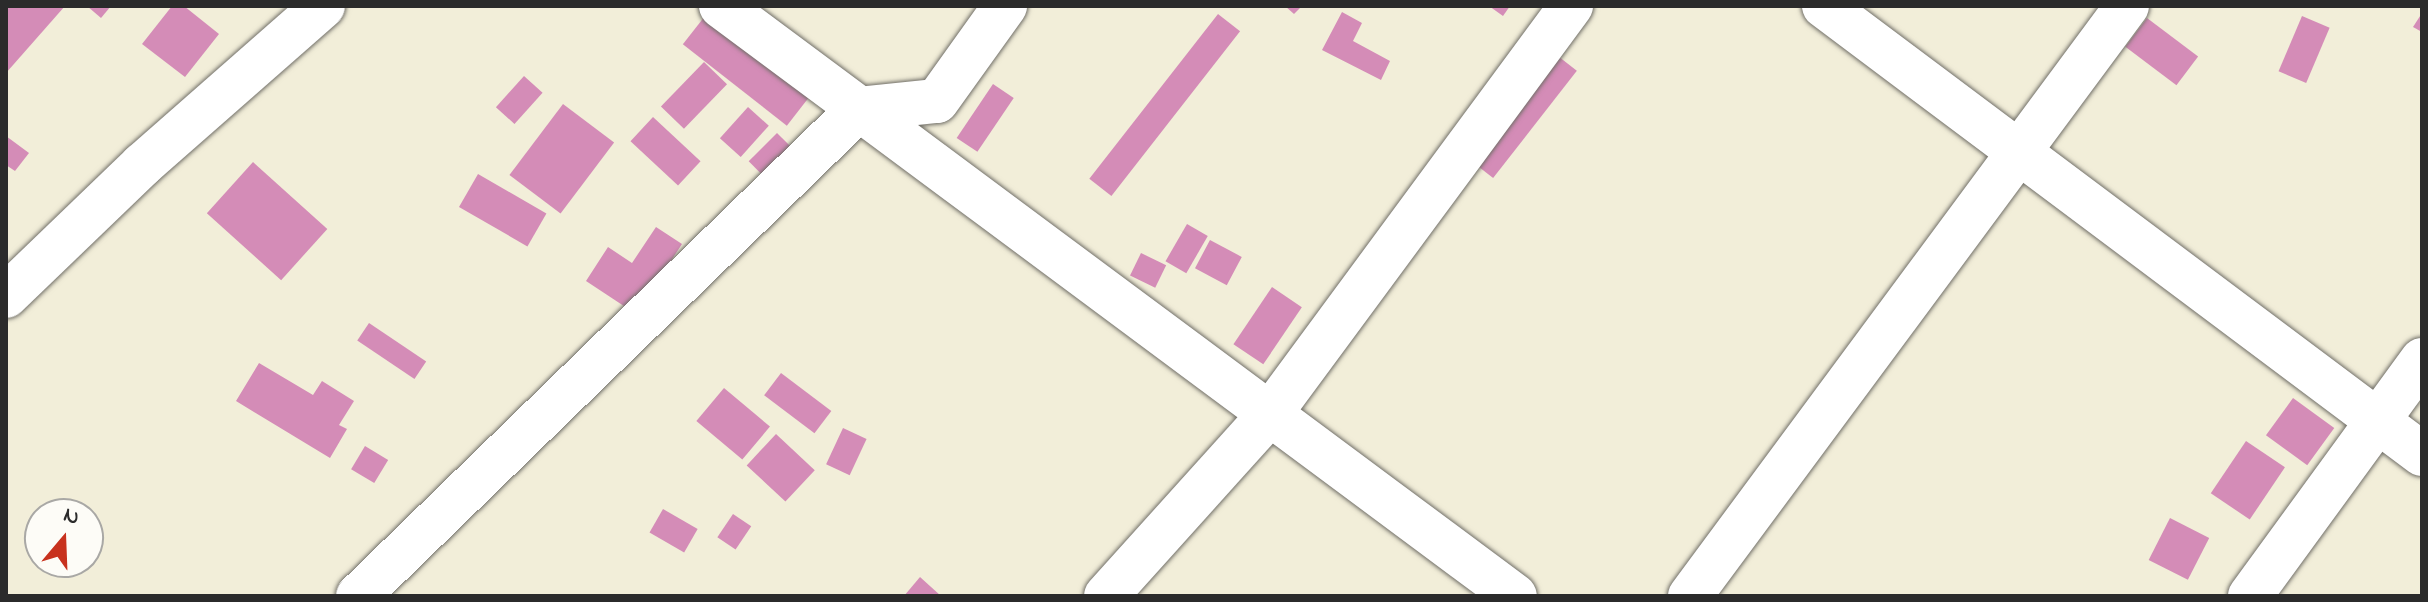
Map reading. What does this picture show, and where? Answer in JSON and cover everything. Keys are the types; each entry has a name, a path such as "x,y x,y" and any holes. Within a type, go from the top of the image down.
{"street":[{"path":"721,6 1515,596"},
{"path":"358,596 859,109 937,101 1005,6"},
{"path":"1106,596 1270,414 1571,6"},
{"path":"1824,6 2422,454"},
{"path":"1690,596 1943,258 2016,150 2127,6"},
{"path":"6,296 300,12"},
{"path":"2250,596 2422,360"}],"building":[{"path":"6,6 65,6 6,73"},
{"path":"87,6 111,6 101,18"},
{"path":"172,6 184,6 219,34 185,77 142,44"},
{"path":"1285,6 1302,6 1294,14"},
{"path":"1489,6 1510,6 1503,16"},
{"path":"1342,12 1362,23 1353,41 1390,61 1381,80 1322,50"},
{"path":"2422,13 2422,32 2413,27"},
{"path":"1218,14 1240,31 1111,196 1089,179"},
{"path":"705,16 809,97 787,126 683,44"},
{"path":"2302,16 2330,28 2306,83 2279,71"},
{"path":"2147,18 2198,57 2176,85 2125,47"},
{"path":"1554,53 1577,71 1493,178 1470,160"},
{"path":"704,62 727,84 684,129 661,107"},
{"path":"524,76 543,93 514,124 496,107"},
{"path":"993,84 1014,98 977,152 957,138"},
{"path":"563,104 614,143 561,214 509,175"},
{"path":"748,107 769,126 741,157 720,138"},
{"path":"653,117 701,161 678,185 630,141"},
{"path":"777,133 792,148 764,176 749,161"},
{"path":"6,136 29,153 15,171 6,165"},
{"path":"253,162 327,229 281,280 207,213"},
{"path":"478,174 546,213 527,246 459,207"},
{"path":"1187,224 1208,236 1186,273 1166,261"},
{"path":"656,227 682,244 636,314 586,281 608,247 632,263"},
{"path":"1210,240 1242,257 1227,285 1195,268"},
{"path":"1141,253 1166,265 1155,288 1130,275"},
{"path":"1272,287 1302,307 1263,364 1233,344"},
{"path":"369,323 426,362 414,379 357,340"},
{"path":"259,363 313,395 322,381 354,401 339,425 347,429 330,458 236,401"},
{"path":"781,373 831,411 814,433 764,395"},
{"path":"724,388 770,427 742,460 696,421"},
{"path":"2293,398 2334,428 2307,465 2266,435"},
{"path":"843,428 867,439 850,475 826,464"},
{"path":"776,434 815,470 785,502 747,465"},
{"path":"2246,441 2285,467 2250,520 2211,493"},
{"path":"365,446 388,460 374,483 351,469"},
{"path":"663,509 698,529 684,552 650,532"},
{"path":"733,514 751,526 736,550 717,537"},
{"path":"2170,518 2209,538 2188,580 2149,560"},
{"path":"920,577 941,596 904,596"}]}
